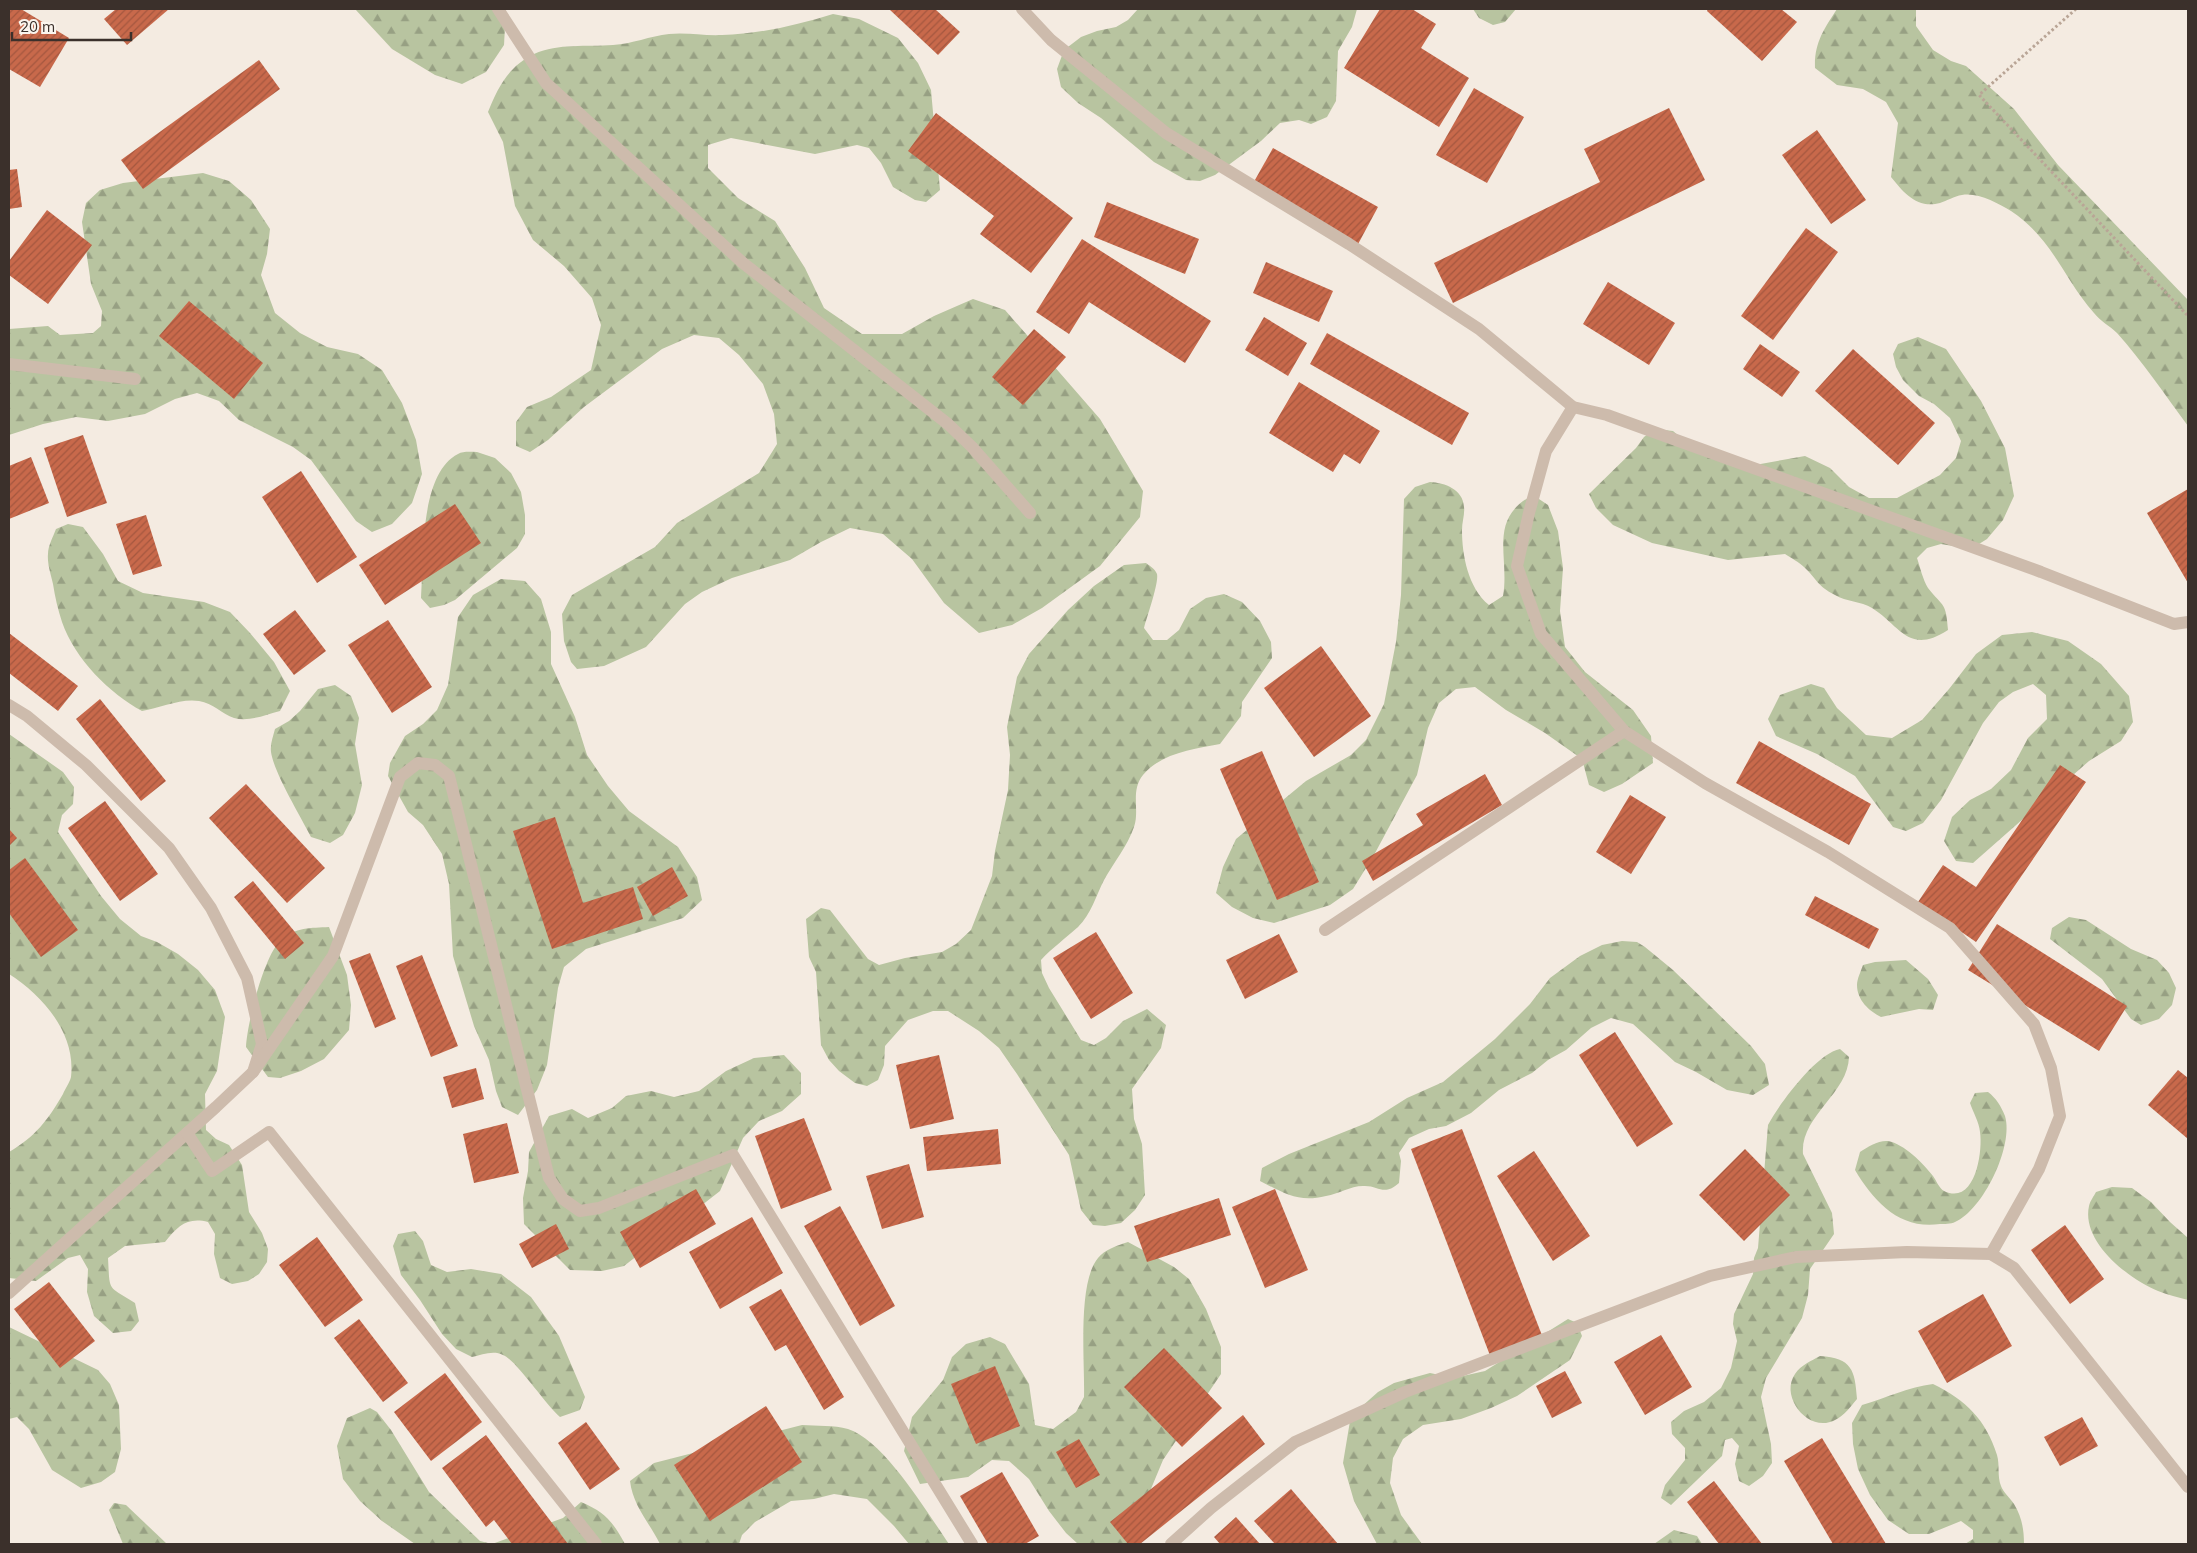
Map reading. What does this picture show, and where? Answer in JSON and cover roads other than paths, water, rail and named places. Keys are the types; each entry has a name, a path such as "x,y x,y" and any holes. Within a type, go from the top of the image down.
{"lane":[{"path":"498,9 546,83 743,263 948,424 1030,513"},
{"path":"1022,9 1051,40 1166,133 1349,244 1480,329 1573,407 1616,418 2023,565 2174,624 2188,622"},
{"path":"9,364 135,379"},
{"path":"1573,407 1546,451 1528,513 1517,566 1542,634 1624,731 1705,783 1828,852 1950,928 2034,1024 2051,1068 2060,1116 2038,1169 1992,1254"},
{"path":"9,705 27,716 86,765 169,848 210,908 247,978 262,1044 253,1072"},
{"path":"1325,930 1624,731"},
{"path":"9,1293 253,1072 333,956 400,777 418,763 435,765 449,776 549,1178 563,1199 580,1212 599,1208 733,1155 972,1544"},
{"path":"187,1133 212,1171 269,1132 596,1544"},
{"path":"1171,1544 1211,1508 1294,1442 1405,1392 1710,1276 1796,1257 1907,1252 1992,1254 2014,1268 2188,1487"}]}
